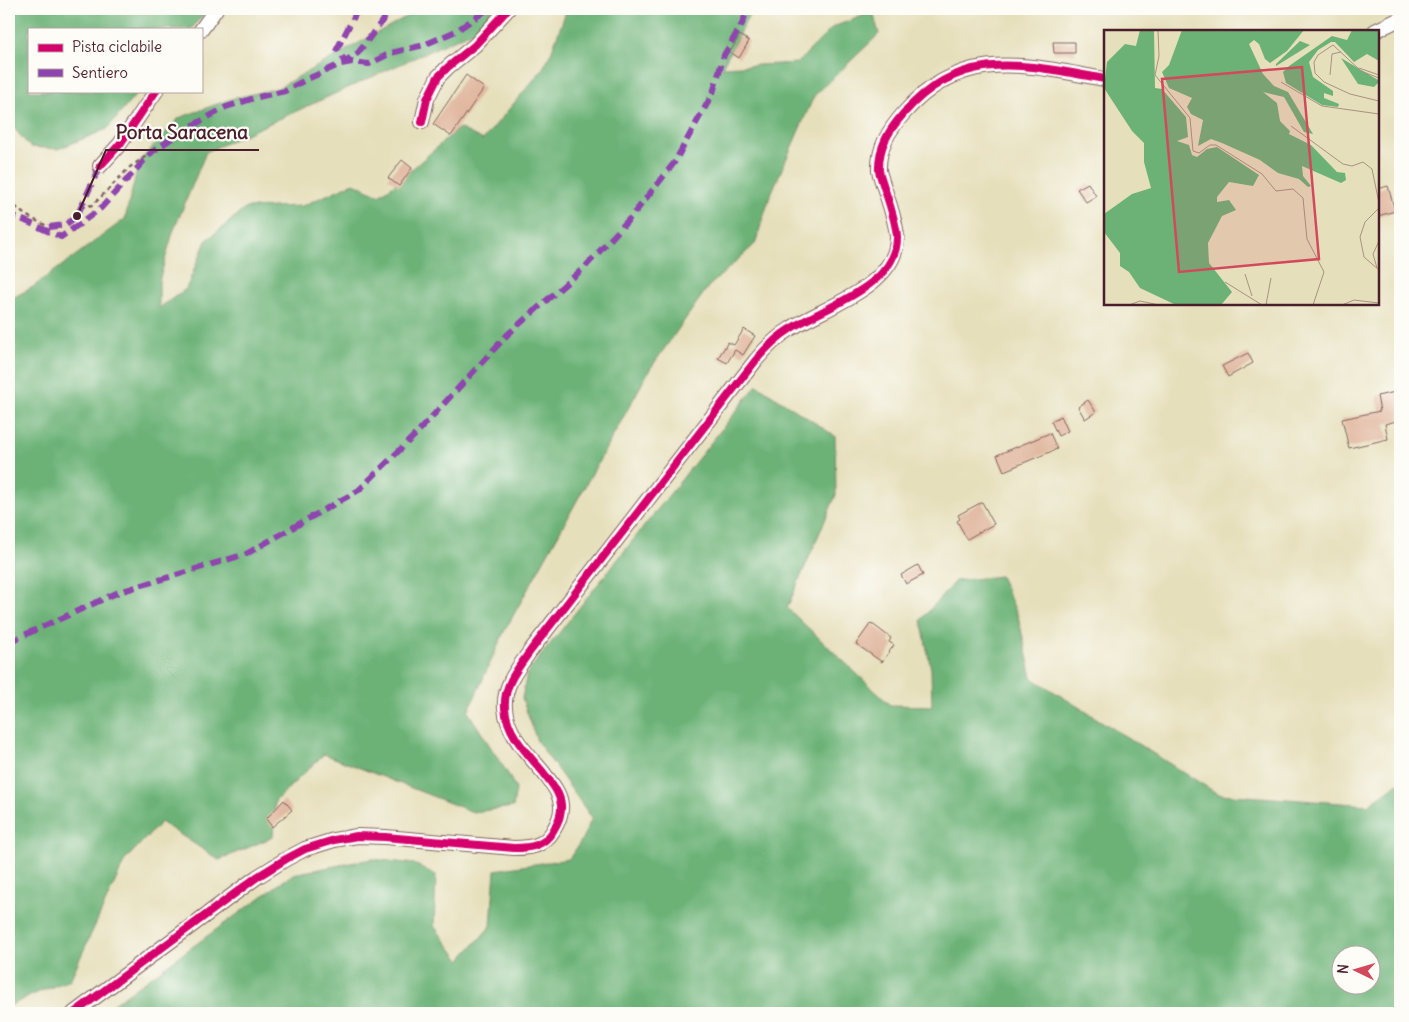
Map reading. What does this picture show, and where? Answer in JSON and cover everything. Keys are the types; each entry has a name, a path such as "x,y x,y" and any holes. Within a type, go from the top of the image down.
{"street":[{"path":"202,29 216,9"},
{"path":"422,122 427,99 438,77 474,45 508,9"},
{"path":"1377,30 1400,19"},
{"path":"74,1013 247,884 305,849 334,840 370,836 514,848 533,847 543,843 557,825 561,814 561,804 556,788 522,746 509,726 504,703 509,682 531,650 756,360 786,331 860,290 874,280 888,265 895,250 897,233 879,171 879,162 883,143 891,128 911,105 928,90 953,75 979,67 994,65 1020,66 1104,79"},
{"path":"100,166 120,144 155,92"}],"path":[{"path":"80,207 94,205 130,167 152,152"},
{"path":"9,202 25,215 49,227"}],"green space":[{"path":"9,9 208,9 192,28 28,28 28,92 138,92 107,129 58,149 30,147 9,122"},
{"path":"420,9 492,9 478,29 206,152 173,232 159,281 159,308 186,289 206,241 246,208 302,206 354,183 379,195 394,185 459,128 483,140 542,70 551,53 567,9 752,9 722,67 797,63 833,27 873,12 879,34 814,96 770,196 755,244 708,287 650,369 504,632 468,712 516,789 513,807 473,812 324,754 275,801 273,837 219,860 161,822 125,860 70,980 9,1006 9,300 33,287 125,219 139,162 179,118 231,99 278,88"},
{"path":"757,385 835,436 836,495 787,608 890,705 932,706 931,669 921,620 955,581 1000,576 1018,616 1032,678 1218,794 1368,805 1400,782 1400,1013 101,1013 293,874 372,859 414,864 436,875 434,926 460,960 491,926 495,870 569,859 581,841 592,818 537,741 522,698 527,673"}],"building":[{"path":"740,35 749,41 739,58 730,52"},
{"path":"1053,42 1075,42 1075,53 1054,53"},
{"path":"466,75 484,88 451,136 433,124"},
{"path":"402,160 412,168 399,186 388,178"},
{"path":"1088,183 1096,196 1086,202 1077,189"},
{"path":"1388,186 1395,211 1379,216 1379,189"},
{"path":"744,329 755,336 743,355 735,350 727,363 718,358 728,342 734,345"},
{"path":"1248,353 1253,363 1228,377 1222,366"},
{"path":"1400,391 1400,420 1385,424 1388,439 1349,448 1342,419 1380,411 1377,396"},
{"path":"1088,400 1096,412 1085,419 1078,407"},
{"path":"1061,416 1068,431 1058,436 1051,421"},
{"path":"1050,433 1057,449 1004,471 997,455"},
{"path":"982,502 994,524 967,539 957,521 960,519 958,515"},
{"path":"918,565 923,575 906,584 901,575"},
{"path":"871,623 891,638 889,642 894,645 882,662 856,644"},
{"path":"284,800 292,810 272,827 266,819"}],"marked path":[{"path":"358,9 337,49 345,61 358,53 391,9"},
{"path":"9,209 12,215 61,237 101,208 152,152 181,132 226,107 285,91 341,64 352,62 369,64 391,53 424,45 456,31 488,9"},
{"path":"9,642 119,592 246,554 359,490 415,435 508,334 586,266 632,216 674,163 713,93 724,55 742,24 748,9"},
{"path":"49,227 65,225 77,216 100,166"}],"cycle path":[{"path":"422,122 427,99 438,77 475,45 508,9"},
{"path":"74,1013 257,877 305,849 334,840 357,836 514,848 531,847 546,840 559,819 561,812 560,800 555,788 524,750 510,726 505,708 509,684 531,650 764,351 790,329 857,293 873,282 885,269 894,254 897,237 879,171 879,162 886,139 894,126 926,91 949,77 973,69 1023,66 1104,79"},
{"path":"100,166 120,144 155,92"}],"place":[{"name":"Porta Saracena","path":"77,216"}]}
